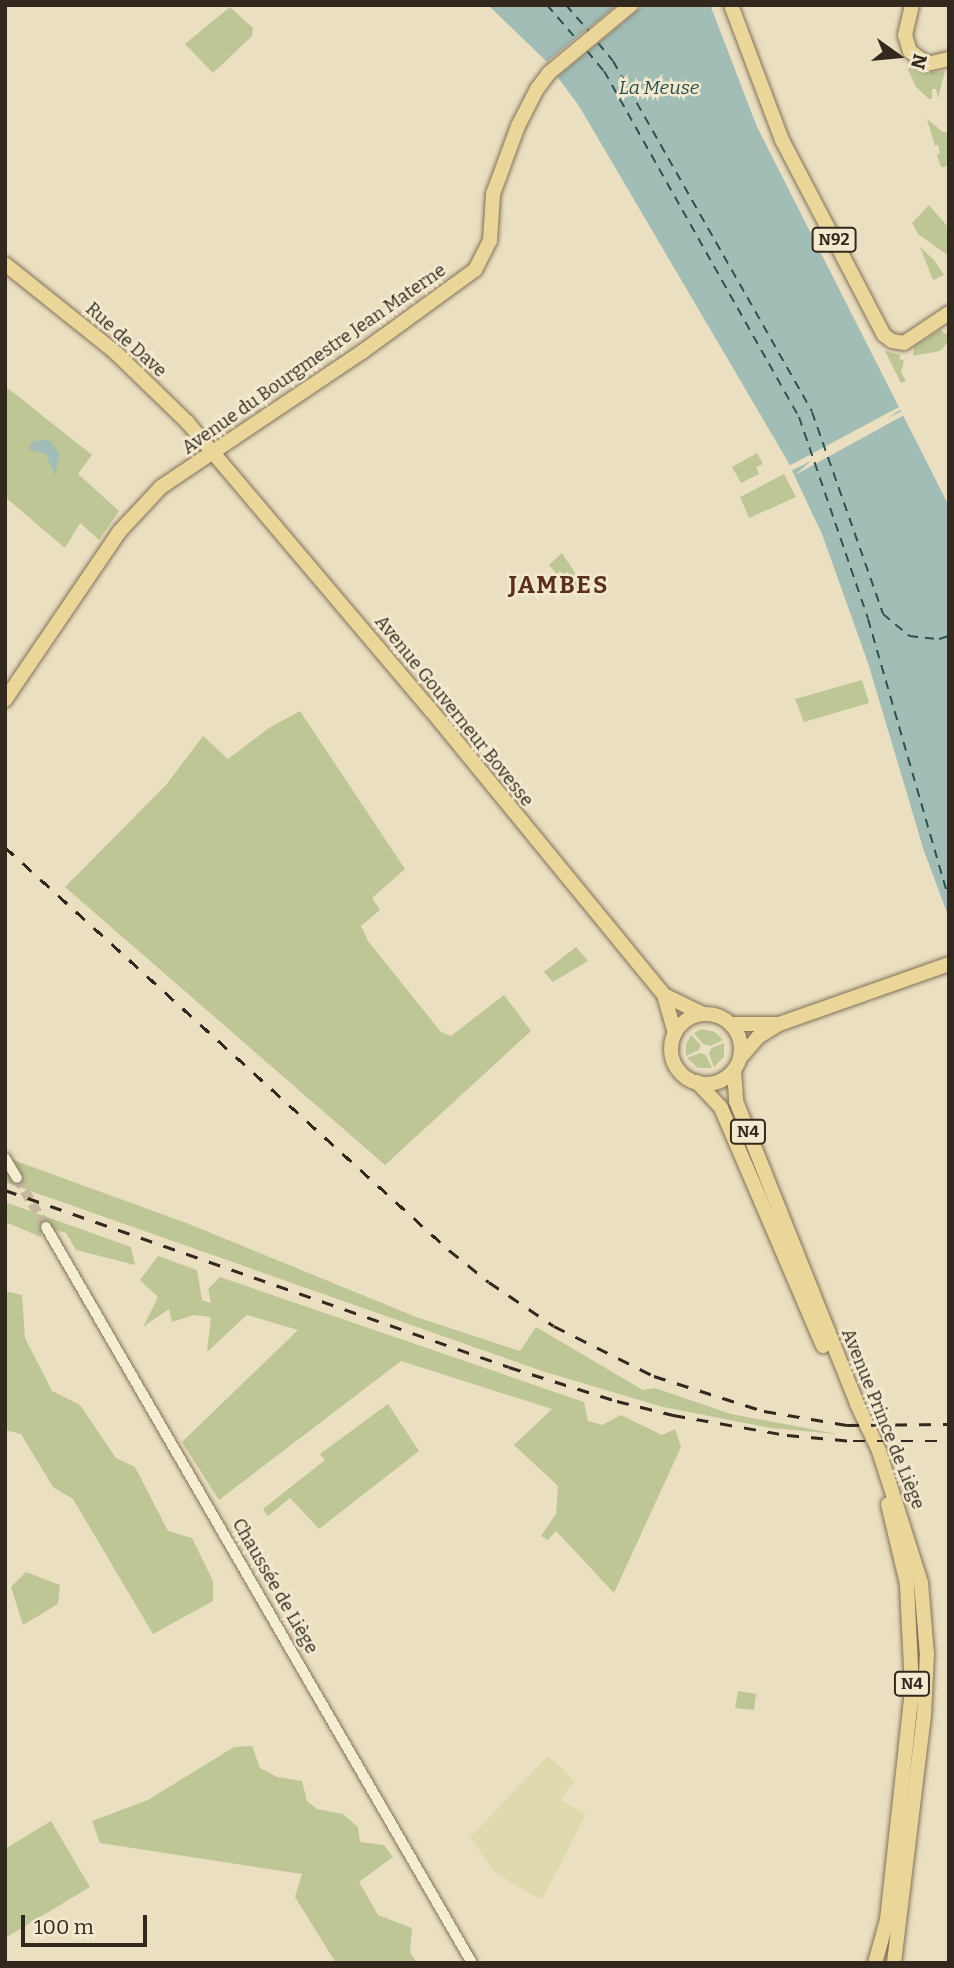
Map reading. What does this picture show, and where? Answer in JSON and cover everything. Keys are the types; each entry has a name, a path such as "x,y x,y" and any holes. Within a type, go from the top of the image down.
{"main road":[{"name":"Avenue du Bourgmestre Jean Materne","path":"5,700 120,531 161,487 446,294 475,270 490,242 492,194 524,113 549,74 631,5"},
{"name":"N92","path":"731,5 782,139 884,335 892,341 904,343 945,315 949,302"},
{"path":"912,5 905,35 910,51 928,64 949,59"},
{"name":"Rue de Dave","path":"5,264 117,353 188,423 214,453"},
{"name":"Avenue Gouverneur Bovesse","path":"214,453 422,699 664,995 675,1033"},
{"path":"737,1064 738,1034 723,1018 703,1014 687,1020 675,1033 671,1049 675,1065 681,1073 697,1082 717,1082 737,1064 758,1037 779,1024 949,964"},
{"name":"Avenue Gouverneur Bovesse","path":"664,995 703,1014"},
{"path":"730,1024 779,1024"},
{"name":"Avenue Prince de Liège","path":"737,1064 736,1101 893,1488 921,1583 919,1640 887,1920 875,1963"},
{"name":"Avenue Prince de Liège","path":"697,1082 720,1108 870,1452 892,1516 919,1640 924,1714 894,1963"},
{"name":"N4","path":"867,1963 887,1920"}],"street":[{"path":"5,1158 17,1178"},
{"name":"Chaussée de Liège","path":"46,1227 472,1963"}],"shaded area":[{"path":"548,1756 575,1781 560,1800 586,1814 542,1900 492,1869 470,1837"}],"green space":[{"path":"230,7 253,28 252,36 213,73 185,44"},
{"path":"910,66 928,72 945,71 938,98 936,89 932,89 932,99 929,99 916,87 908,70"},
{"path":"927,119 943,132 949,133 949,164 944,167 941,167 937,155 940,153 938,145 935,146"},
{"path":"929,205 949,228 949,256 918,234 912,223"},
{"path":"920,247 934,260 944,275 933,280"},
{"path":"941,329 944,334 949,331 949,341 940,351 913,356 914,347"},
{"path":"885,351 901,355 899,358 904,361 901,372 906,381 901,383"},
{"path":"5,386 92,455 78,474 119,511 99,540 80,523 65,548 5,497"},
{"path":"757,453 763,464 756,467 759,474 741,483 732,467"},
{"path":"784,474 796,497 749,518 740,497"},
{"path":"562,553 583,585 572,592 549,565"},
{"path":"862,680 869,703 804,722 795,699"},
{"path":"300,711 405,869 372,898 380,910 361,926 368,941 441,1032 451,1036 504,995 531,1031 385,1165 65,887 166,785 203,736 228,759 269,728"},
{"path":"576,947 588,961 553,982 544,972"},
{"path":"702,1029 715,1032 723,1040 710,1046 703,1044 694,1033"},
{"path":"691,1035 701,1045 699,1050 686,1056 686,1044"},
{"path":"724,1043 724,1057 714,1067 709,1054 711,1048"},
{"path":"700,1053 706,1055 712,1068 698,1068 687,1058"},
{"path":"5,1157 189,1224 416,1317 520,1351 536,1327 643,1390 655,1388 731,1414 837,1434 771,1428 663,1407 542,1371 5,1182"},
{"path":"5,1202 131,1247 135,1265 76,1250 66,1233 42,1225 41,1237 5,1222"},
{"path":"158,1256 197,1270 202,1300 211,1303 208,1289 220,1277 584,1402 588,1421 602,1425 621,1415 662,1435 675,1429 681,1447 614,1593 556,1531 548,1540 541,1536 556,1514 558,1486 514,1445 552,1409 401,1361 219,1500 182,1442 298,1330 247,1315 207,1352 211,1317 193,1315 172,1322 169,1309 143,1327 158,1297 140,1280"},
{"path":"5,1291 22,1295 25,1338 52,1391 80,1405 116,1458 135,1467 168,1531 192,1538 213,1581 213,1601 153,1634 73,1499 53,1487 21,1434 5,1430"},
{"path":"388,1404 419,1451 319,1529 290,1498 268,1516 263,1509 325,1460 320,1454"},
{"path":"26,1572 60,1585 58,1604 23,1625 11,1587"},
{"path":"738,1691 756,1694 754,1710 735,1708"},
{"path":"252,1746 260,1768 277,1777 302,1781 307,1801 317,1809 343,1814 358,1827 360,1842 384,1845 393,1857 359,1882 378,1915 412,1928 410,1952 417,1963 336,1963 295,1897 302,1874 100,1843 92,1821 148,1800 234,1747"},
{"path":"51,1821 90,1887 5,1938 5,1849"}],"water":[{"name":"La Meuse","path":"488,5 711,7 757,127 949,506 949,918 924,851 869,666 822,534 787,460 579,106 545,60"},
{"path":"44,439 52,442 60,455 55,476 46,454 28,449 32,442"}],"pier":[{"path":"617,5 644,5 556,78 544,64"},
{"path":"899,407 900,410 888,418 904,410 906,414 795,475 811,461 789,472 787,467"}],"ferry route":[{"path":"547,5 579,42"},
{"path":"566,5 590,33"},
{"path":"598,43 613,61 812,412 883,614 909,636 939,639 949,636"},
{"path":"587,51 604,71 799,417 868,619 949,899"}],"tunnel":[{"path":"17,1178 46,1227"}],"railway":[{"path":"5,847 449,1250 489,1282 554,1326 654,1376 764,1411 847,1425 949,1424"},
{"path":"5,1190 509,1367 617,1401 673,1415 787,1435 853,1441 949,1441"}],"district":[{"name":"JAMBES","path":"559,586"}]}
